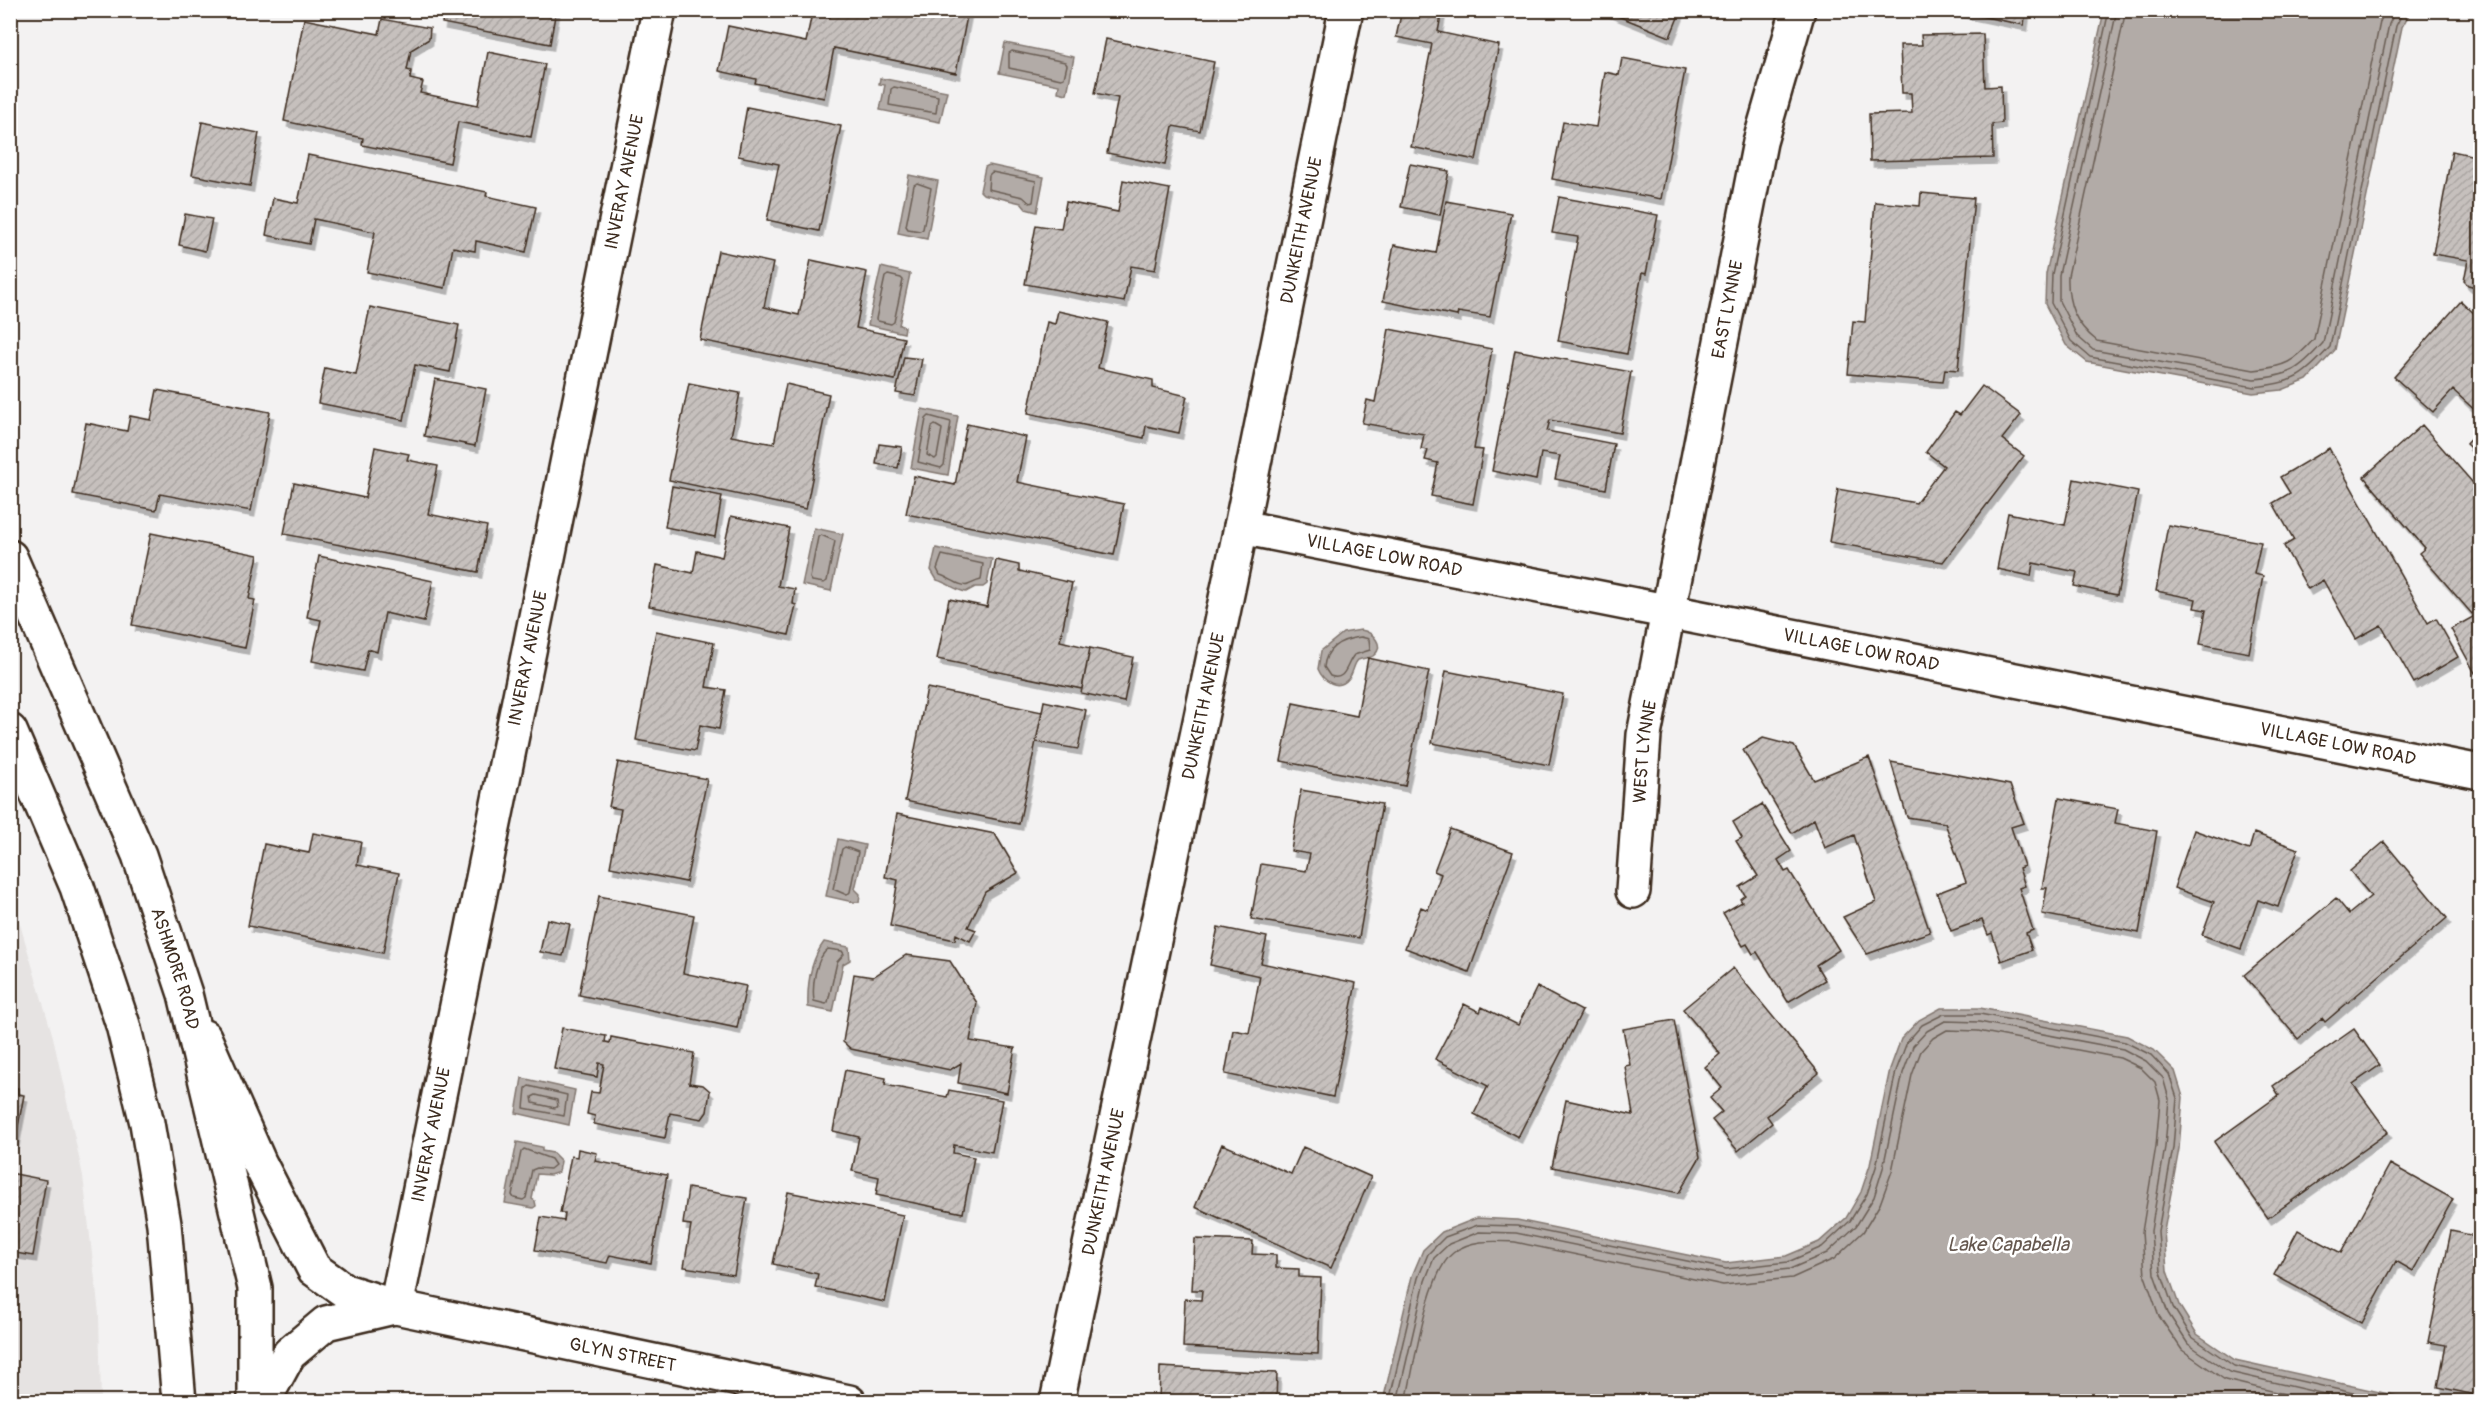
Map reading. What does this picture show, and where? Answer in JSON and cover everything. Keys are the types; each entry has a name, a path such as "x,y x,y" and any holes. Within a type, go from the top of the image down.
{"street":[{"name":"INVERAY AVENUE","path":"396,1307 659,10"},
{"name":"DUNKEITH AVENUE","path":"1057,1401 1241,527 1346,10"},
{"name":"EAST LYNNE","path":"1668,613 1760,142 1798,10"},
{"name":"VILLAGE LOW ROAD","path":"1241,527 2481,772"},
{"name":"ASHMORE ROAD","path":"10,557 140,855 184,994 255,1288 255,1401"},
{"name":"WEST LYNNE","path":"1633,891 1644,735 1668,613"},
{"path":"10,731 77,887 123,1025 147,1123 164,1224 179,1401"},
{"name":"GLYN STREET","path":"184,994 259,1162 314,1269 345,1291 396,1307 849,1401"},
{"name":"GLYN STREET","path":"263,1401 289,1354 326,1323 396,1307"}],"shaded area":[{"path":"10,890 53,1037 83,1176 99,1314 101,1401 11,1401"}],"water":[{"path":"2104,11 2411,11 2402,27 2335,350 2307,380 2282,390 2253,393 2087,362 2066,345 2045,304 2046,274"},
{"path":"1005,43 1074,57 1067,94 1058,92 1059,85 999,73"},
{"path":"880,78 947,91 940,122 880,110 885,85 879,84"},
{"path":"989,165 1044,177 1037,212 1026,209 1021,203 983,194 980,191 985,167"},
{"path":"909,175 938,181 927,239 898,233"},
{"path":"881,267 910,274 899,325 905,327 904,333 868,325"},
{"path":"922,409 958,416 948,475 911,468"},
{"path":"814,528 843,534 831,591 802,585"},
{"path":"936,548 992,559 987,584 966,592 937,580 931,570"},
{"path":"1361,630 1376,640 1377,652 1372,657 1358,660 1351,676 1345,682 1336,684 1327,681 1318,669 1321,651 1343,633"},
{"path":"838,839 865,845 855,889 860,894 859,902 826,896"},
{"path":"824,942 849,947 850,960 843,964 833,1012 808,1007 810,973 815,957"},
{"name":"Lake Capabella","path":"1941,1008 1980,1008 2127,1036 2154,1050 2175,1071 2183,1097 2179,1149 2164,1231 2167,1271 2179,1305 2197,1334 2235,1360 2420,1401 1383,1401 1412,1276 1423,1250 1442,1232 1477,1218 1517,1220 1726,1263 1786,1256 1819,1242 1846,1218 1861,1192 1870,1165 1890,1069 1901,1039 1919,1020"},
{"path":"522,1078 575,1090 569,1125 516,1113"},
{"path":"517,1142 542,1147 542,1151 553,1153 561,1161 559,1172 550,1175 537,1174 532,1199 536,1206 533,1208 505,1203"}],"building":[{"path":"444,10 556,10 550,44 442,23"},
{"path":"831,10 968,11 956,73 834,48 824,98 755,83 756,79 719,71 728,26 806,42 812,13 830,17"},
{"path":"1402,10 1442,10 1438,32 1499,45 1476,160 1411,147 1432,44 1396,37"},
{"path":"1603,10 1681,10 1670,37"},
{"path":"1951,10 2026,10 2024,25"},
{"path":"304,19 379,34 382,19 430,28 429,39 411,50 407,70 411,71 410,79 423,82 420,93 478,105 488,52 545,64 531,137 458,122 450,163 362,145 363,138 284,121"},
{"path":"1983,34 1985,87 2001,86 2002,123 1992,124 1993,158 1870,161 1869,114 1912,113 1911,93 1902,93 1900,45 1922,45 1921,35"},
{"path":"1106,39 1214,62 1200,131 1173,126 1165,165 1107,153 1118,98 1095,93"},
{"path":"1622,58 1685,70 1661,199 1552,179 1563,122 1596,127 1605,72 1619,75"},
{"path":"747,107 841,126 819,231 767,220 779,164 738,156"},
{"path":"202,122 259,133 250,186 192,175"},
{"path":"2452,151 2480,157 2480,288 2468,285 2464,281 2468,260 2433,254"},
{"path":"308,155 487,192 486,196 536,207 526,252 476,241 475,251 453,247 445,288 367,272 375,232 314,219 309,244 266,235 273,198 298,203"},
{"path":"1410,164 1449,171 1440,215 1401,207"},
{"path":"1123,180 1170,189 1155,270 1131,266 1124,302 1025,284 1036,225 1061,229 1066,202 1118,212"},
{"path":"1921,193 1974,198 1958,370 1945,369 1943,382 1848,374 1853,321 1865,322 1875,202 1920,206"},
{"path":"1559,197 1658,215 1646,274 1642,273 1627,354 1558,341 1578,237 1552,233"},
{"path":"1446,201 1511,213 1490,317 1458,312 1457,316 1383,301 1394,245 1436,253"},
{"path":"185,214 212,219 205,251 179,245"},
{"path":"718,251 773,263 764,307 799,315 811,260 867,272 856,328 904,338 895,380 700,340"},
{"path":"2461,301 2480,319 2480,415 2453,390 2433,412 2394,377"},
{"path":"370,307 459,325 450,372 415,365 404,420 318,403 325,368 356,375"},
{"path":"1058,311 1108,322 1098,368 1153,380 1153,388 1187,396 1179,433 1146,426 1144,438 1028,413 1047,322 1055,324"},
{"path":"1389,329 1492,349 1474,449 1483,450 1473,504 1431,496 1438,463 1425,460 1428,450 1421,449 1424,434 1362,423 1367,400 1375,402"},
{"path":"1515,350 1631,372 1620,433 1550,420 1547,431 1614,444 1606,489 1555,479 1560,456 1541,453 1536,480 1492,471"},
{"path":"904,357 922,359 915,396 896,393"},
{"path":"435,379 486,389 475,446 424,436"},
{"path":"689,383 740,393 731,436 774,444 786,384 829,394 806,509 669,480"},
{"path":"1982,386 2021,415 2002,439 2024,456 1943,562 1829,542 1838,489 1916,503 1944,466 1926,452 1955,412 1960,415"},
{"path":"157,390 270,412 251,511 160,494 156,510 73,494 86,423 127,431 130,416 151,420"},
{"path":"967,424 1026,437 1017,482 1124,504 1114,555 906,514 914,476 955,485"},
{"path":"2422,425 2480,491 2480,606 2472,614 2419,553 2425,548 2364,477"},
{"path":"2480,428 2480,457 2466,444"},
{"path":"879,444 902,447 898,468 876,464"},
{"path":"375,447 409,454 407,460 438,466 428,514 487,526 478,572 284,534 294,483 365,498"},
{"path":"2329,448 2428,623 2436,618 2458,657 2414,683 2381,625 2356,639 2323,580 2308,589 2284,546 2294,540 2273,503 2290,493 2280,477"},
{"path":"2074,479 2138,492 2117,595 2074,586 2077,572 2033,563 2031,576 1997,569 2008,513 2065,525"},
{"path":"672,486 722,496 715,537 665,527"},
{"path":"731,516 789,528 778,586 795,589 793,604 796,605 789,635 649,606 657,565 693,573 697,551 722,557"},
{"path":"2168,525 2261,542 2254,574 2263,576 2249,653 2200,644 2206,610 2194,608 2196,599 2156,591"},
{"path":"151,533 258,555 249,599 255,600 245,648 132,625"},
{"path":"319,556 433,581 424,622 385,613 377,652 368,649 363,671 312,661 321,620 307,617"},
{"path":"996,560 1019,565 1019,571 1072,583 1060,641 1090,648 1082,689 937,659 949,599 987,607"},
{"path":"2480,613 2480,670 2475,673 2451,629"},
{"path":"656,631 714,643 706,687 726,690 719,729 700,725 695,751 636,740"},
{"path":"1090,648 1133,657 1124,702 1081,693"},
{"path":"1368,658 1429,671 1405,786 1281,761 1293,703 1357,716"},
{"path":"1446,671 1563,694 1549,765 1432,743"},
{"path":"927,688 1042,712 1019,824 905,801"},
{"path":"1044,701 1086,710 1078,749 1036,742"},
{"path":"1763,738 1794,746 1814,780 1869,757 1930,932 1867,954 1843,917 1876,902 1854,835 1825,848 1814,819 1792,833 1743,750"},
{"path":"618,762 707,779 686,882 610,867 621,809 609,807"},
{"path":"1891,762 2010,785 2024,823 2011,827 2024,866 2019,868 2025,886 2019,888 2033,930 2026,933 2032,950 2001,961 1992,933 1988,935 1982,920 1951,931 1937,893 1966,882 1945,823 1907,817"},
{"path":"1301,790 1382,804 1359,938 1251,919 1261,864 1306,871 1310,854 1291,851"},
{"path":"2059,798 2118,809 2115,823 2157,831 2139,933 2042,914 2047,888 2042,888"},
{"path":"1762,804 1791,851 1778,860 1785,872 1789,870 1839,950 1816,965 1825,980 1788,1002 1757,952 1753,954 1747,944 1743,946 1723,913 1742,902 1740,899 1745,895 1740,887 1758,876 1736,841 1742,838 1733,822"},
{"path":"897,814 995,834 1018,873 985,892 968,927 976,930 970,941 956,934 955,940 890,926 898,880 885,877"},
{"path":"1450,829 1513,852 1469,972 1405,948 1421,907 1428,910 1441,874 1434,871"},
{"path":"2194,830 2249,850 2254,833 2298,849 2278,907 2258,900 2241,949 2202,935 2214,902 2174,888"},
{"path":"313,833 361,842 357,865 399,873 383,953 248,926 264,844 309,853"},
{"path":"2384,842 2447,918 2325,1022 2322,1018 2298,1039 2244,975 2336,898 2349,914 2371,896 2350,871"},
{"path":"599,896 694,915 683,973 746,986 737,1028 579,995"},
{"path":"547,919 570,924 563,956 540,952"},
{"path":"1218,927 1267,937 1261,963 1356,983 1333,1097 1225,1074 1233,1030 1249,1033 1260,976 1210,965"},
{"path":"906,955 950,961 977,1003 970,1041 1015,1048 1007,1093 958,1083 961,1063 950,1070 851,1049 843,1042 854,974 873,977"},
{"path":"1733,968 1819,1073 1767,1116 1772,1123 1738,1151 1712,1120 1722,1112 1710,1098 1722,1088 1705,1067 1720,1054 1683,1009"},
{"path":"1537,987 1582,1011 1518,1137 1474,1114 1488,1086 1435,1059 1464,1004 1480,1012 1482,1007 1518,1025"},
{"path":"1674,1020 1700,1157 1679,1193 1552,1167 1566,1100 1633,1115 1625,1066 1630,1065 1623,1029"},
{"path":"562,1028 606,1036 605,1042 610,1043 611,1037 694,1053 689,1083 703,1085 710,1091 707,1112 702,1119 670,1113 665,1138 594,1124 595,1116 587,1114 591,1092 599,1093 604,1064 599,1063 597,1077 554,1069"},
{"path":"2354,1029 2380,1065 2353,1084 2388,1132 2268,1218 2214,1142 2279,1095 2273,1086"},
{"path":"845,1070 886,1078 885,1085 947,1097 949,1090 1002,1100 992,1152 954,1145 953,1153 974,1157 963,1213 876,1195 879,1177 852,1171 859,1137 833,1131"},
{"path":"10,1086 18,1088 18,1094 24,1095 15,1142 10,1141"},
{"path":"1222,1144 1291,1174 1303,1147 1371,1177 1331,1268 1195,1207"},
{"path":"578,1149 597,1153 595,1161 667,1175 651,1263 610,1255 607,1263 535,1250 541,1217 564,1221 565,1213 560,1213 571,1156 577,1157"},
{"path":"2390,1164 2453,1199 2413,1271 2396,1261 2362,1323 2274,1275 2298,1230 2341,1253"},
{"path":"10,1173 46,1180 33,1256 10,1252"},
{"path":"688,1188 747,1198 734,1275 684,1267 691,1225 683,1224"},
{"path":"788,1192 903,1215 885,1302 815,1287 818,1274 773,1264"},
{"path":"2451,1231 2480,1237 2480,1396 2438,1387 2446,1345 2428,1342"},
{"path":"1195,1239 1253,1241 1252,1254 1276,1255 1276,1268 1299,1269 1299,1277 1321,1278 1318,1354 1183,1347 1185,1299 1201,1300 1202,1290 1192,1290"},
{"path":"1160,1367 1277,1373 1276,1402 1159,1402"}]}
